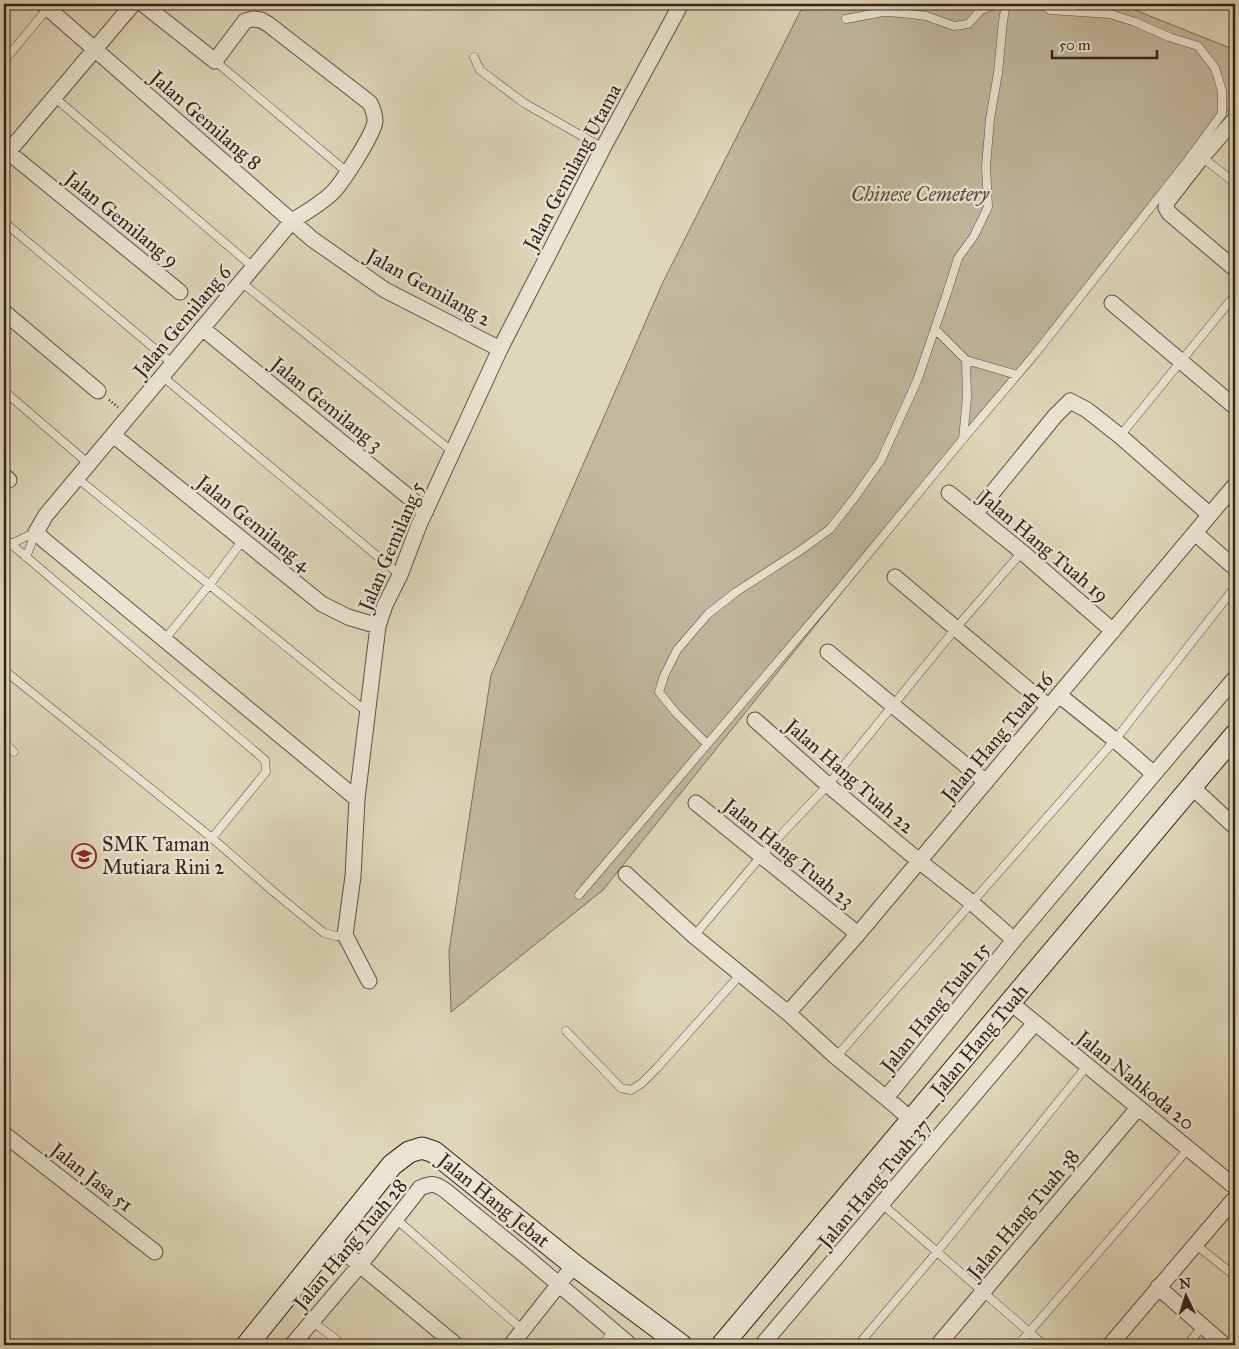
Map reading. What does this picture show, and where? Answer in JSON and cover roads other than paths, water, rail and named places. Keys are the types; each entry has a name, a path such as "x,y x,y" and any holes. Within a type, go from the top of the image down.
{"street":[{"path":"6,154 133,4"},
{"path":"143,4 215,61"},
{"name":"Jalan Gemilang Utama","path":"500,349 603,148 680,4"},
{"name":"Jalan Gemilang 8","path":"45,6 292,221"},
{"name":"Jalan Gemilang 6","path":"36,532 46,515 292,221 318,205 331,194 363,148 375,123 374,112 370,102 261,20 245,21 215,61"},
{"path":"1235,119 1202,157 1168,202 1166,208 1169,214 1235,268"},
{"name":"Jalan Gemilang 9","path":"6,154 180,292"},
{"name":"Jalan Gemilang 2","path":"292,221 312,239 385,290 500,349"},
{"path":"1112,303 1235,407"},
{"path":"4,312 98,391"},
{"name":"Jalan Gemilang 3","path":"207,323 426,511"},
{"name":"Jalan Gemilang 5","path":"345,935 353,876 358,799 378,626 385,605 426,511 500,349"},
{"path":"975,514 1055,416 1070,401 1087,410 1120,436 1210,515"},
{"name":"Jalan Gemilang 4","path":"113,435 322,604 348,618 378,626"},
{"name":"Jalan Hang Tuah 16","path":"788,1013 858,934 1235,485"},
{"name":"Jalan Hang Tuah 19","path":"949,493 1022,552 1113,631"},
{"path":"36,532 358,799"},
{"path":"1195,533 1235,568"},
{"path":"895,577 956,628 1054,701 1115,740 1154,774"},
{"path":"828,652 986,782"},
{"name":"Jalan Hang Tuah 15","path":"626,874 694,936 788,1013 886,1098 1014,940 1235,678"},
{"name":"Jalan Hang Tuah 22","path":"755,720 828,786 971,902 1014,940"},
{"name":"Jalan Hang Tuah","path":"722,1345 1192,787 1233,743"},
{"path":"1192,787 1235,827"},
{"name":"Jalan Hang Tuah 23","path":"696,803 858,934"},
{"path":"345,935 369,981"},
{"name":"Jalan Nahkoda 20","path":"1011,1003 1235,1187"},
{"name":"Jalan Hang Tuah 37","path":"762,1345 1034,1023"},
{"path":"886,1098 912,1120"},
{"name":"Jalan Hang Tuah 38","path":"938,1345 1138,1108"},
{"name":"Jalan Jasa 51","path":"4,1134 155,1252"},
{"name":"Jalan Hang Jebat","path":"247,1345 392,1165 409,1152 422,1148 434,1152 574,1265 681,1345"},
{"name":"Jalan Hang Tuah 28","path":"292,1345 360,1265 420,1188 429,1184 438,1185 630,1345"},
{"path":"1110,1345 1235,1198"},
{"path":"331,1241 456,1345"},
{"path":"511,1345 574,1265"},
{"path":"1158,1288 1224,1345"}],"lane":[{"path":"846,19 883,12 902,13 926,16 954,26 968,24 981,10 996,4"},
{"path":"707,744 676,713 659,692 664,676 677,650 708,614 736,592 830,529 881,460 917,381 958,258 974,236 988,207 986,166 990,119 998,73 1006,4"},
{"path":"579,895 836,593 1017,375 1188,160 1222,114 1222,91 1215,68 1198,46 1110,14 1050,10 1041,4"},
{"path":"4,61 45,6"},
{"path":"474,56 480,70 524,102 603,148"},
{"path":"215,61 347,172"},
{"path":"54,97 254,267"},
{"path":"1202,157 1235,183"},
{"path":"4,222 172,364"},
{"path":"241,282 453,452"},
{"path":"1120,436 1235,295"},
{"path":"935,329 966,360 1017,375"},
{"path":"963,439 967,397 966,360"},
{"path":"162,376 400,574"},
{"path":"4,391 89,464"},
{"path":"77,478 368,712"},
{"path":"11,544 36,532"},
{"path":"26,557 36,532"},
{"path":"4,538 266,760 266,772 212,838"},
{"path":"165,639 243,540"},
{"path":"694,936 761,856 828,786 956,628 1022,552"},
{"path":"836,1056 1115,740 1235,587"},
{"path":"4,670 212,838 324,933 336,936 345,935"},
{"path":"4,743 14,752"},
{"path":"566,1031 621,1088 631,1090 642,1083 657,1068 740,975"},
{"path":"858,1345 937,1252 1088,1066"},
{"path":"1018,1345 1188,1149"},
{"path":"882,1204 1044,1345"},
{"path":"396,1219 523,1330"},
{"path":"1195,1244 1235,1276"},
{"path":"312,1320 343,1345"},
{"path":"1187,1345 1203,1326"},
{"path":"602,1345 614,1331"}],"place":[{"name":"SMK Taman Mutiara Rini 2","path":"84,856"}],"park label":[{"name":"Chinese Cemetery","path":"920,194"}]}
